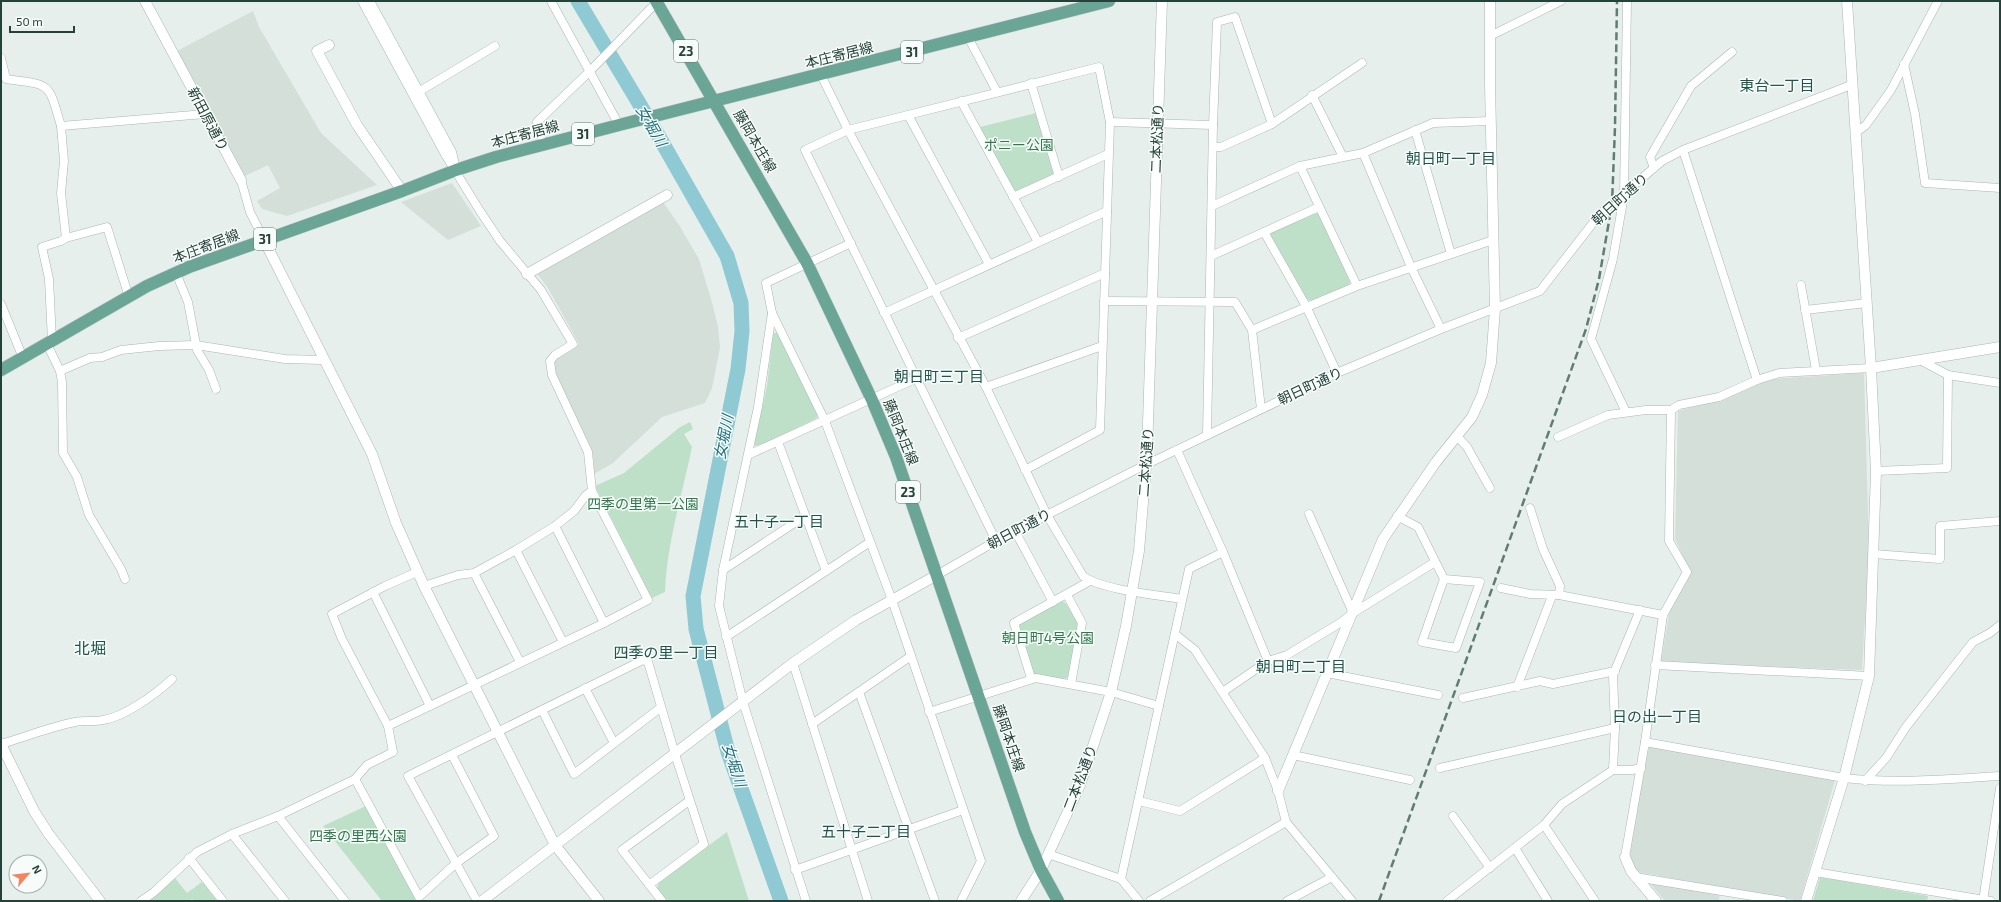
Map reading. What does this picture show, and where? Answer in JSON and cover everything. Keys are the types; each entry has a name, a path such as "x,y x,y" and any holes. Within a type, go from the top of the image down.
{"main road":[{"name":"藤岡本庄線","path":"657,1 807,263 872,400 896,457 1025,832 1041,870 1058,901"},
{"name":"本庄寄居線","path":"1,370 129,296 189,267 402,191 456,170 496,157 621,124 821,75 968,37 1090,3 1109,1"}],"street":[{"name":"新田原通り","path":"145,1 241,180 250,212 264,240"},
{"path":"362,1 452,152 456,170 480,211 500,241 541,290 573,344 555,355 550,362 552,375 588,452 592,489 648,600 604,623 388,726"},
{"path":"370,1 416,93"},
{"path":"551,1 592,69 621,124"},
{"path":"541,136 537,122 592,69 657,1"},
{"name":"二本松通り","path":"1021,901 1041,870 1080,785 1111,692 1139,551 1147,464 1162,1"},
{"path":"1278,790 1383,539 1397,516 1472,417 1482,395 1491,363 1495,309 1490,1"},
{"path":"1490,36 1561,1"},
{"path":"1626,412 1591,339 1613,259 1624,195 1627,1"},
{"path":"1806,901 1844,778 1869,676 1876,471 1867,303 1851,85 1847,1"},
{"path":"1855,133 1866,125 1891,90 1938,1"},
{"path":"1207,436 1212,147 1217,22 1235,17 1272,124"},
{"path":"968,37 996,92"},
{"path":"329,45 318,51 357,125 402,191"},
{"path":"416,93 495,46"},
{"path":"1654,168 1650,157 1691,86 1732,52"},
{"path":"1,58 6,79 40,83 52,94 61,126 64,161 61,193 66,238"},
{"path":"1212,147 1221,146 1272,124 1312,95 1362,63"},
{"path":"1904,64 1915,114 1925,183 2000,188"},
{"path":"996,541 915,379 805,150 848,130 1099,67 1110,122 1100,430 1025,470"},
{"path":"821,75 848,130 958,338 986,387 1047,515 1083,576 1090,581 1132,591 1182,598"},
{"path":"1031,83 1059,177"},
{"name":"朝日町通り","path":"937,575 996,541 1147,464 1337,373 1441,329 1540,291 1595,220 1662,161 1683,150 1851,85"},
{"path":"1312,95 1342,157"},
{"path":"961,101 1038,242"},
{"path":"61,126 205,114"},
{"path":"908,115 989,264"},
{"path":"1212,206 1300,166 1362,153 1432,123 1491,121"},
{"path":"1110,122 1213,126"},
{"path":"1415,130 1451,254"},
{"path":"1683,150 1756,380"},
{"path":"1362,153 1410,267 1441,329"},
{"path":"1013,197 1108,154"},
{"path":"1300,166 1357,286"},
{"path":"527,274 667,195"},
{"path":"1211,256 1319,207"},
{"path":"884,313 1107,211"},
{"path":"124,579 121,568 89,515 77,477 63,453 63,406 60,371 50,342 50,279 42,247 66,238 107,228 129,296"},
{"path":"1264,232 1306,306 1337,373"},
{"path":"264,240 323,360 372,454 396,523 424,586 556,845 599,901"},
{"path":"1252,330 1306,306 1357,286 1493,240"},
{"path":"851,243 766,283 772,313 825,421 892,600 929,712 982,861 961,901"},
{"path":"176,273 188,302 196,345 216,389"},
{"path":"958,338 1105,273"},
{"path":"1801,285 1816,370"},
{"path":"1104,301 1236,302 1252,330 1261,409"},
{"path":"1805,310 1867,303"},
{"path":"1,304 23,358"},
{"path":"772,313 758,407 723,570 719,606 742,703 806,901"},
{"path":"60,371 90,358 102,357 121,350 196,345 285,359 323,360"},
{"path":"986,387 1102,346"},
{"path":"1558,437 1608,416 1626,412 1671,410 1679,405 1718,397 1756,380 1779,373 1871,368 2000,347"},
{"path":"1920,360 1948,375 2000,383"},
{"path":"1876,471 1947,468 1948,375"},
{"path":"748,455 872,400 915,379"},
{"path":"1656,901 1635,877 1625,857 1645,742 1663,615 1687,572 1669,541 1671,410"},
{"path":"1457,436 1467,447 1490,488"},
{"path":"778,442 826,571"},
{"path":"1177,450 1223,552 1268,661"},
{"path":"424,586 458,575 474,573 516,550 555,526 574,511 592,489"},
{"path":"1517,687 1560,586 1543,549 1530,508"},
{"path":"1309,514 1352,613"},
{"path":"723,570 805,516"},
{"path":"1397,516 1418,527 1444,579 1422,642 1456,648 1480,582 1444,579"},
{"path":"1874,554 1940,559 1940,526 2000,521"},
{"path":"555,526 604,623"},
{"path":"1015,531 1053,602"},
{"path":"726,637 870,542"},
{"path":"516,550 563,642"},
{"path":"1121,878 1189,569 1223,552"},
{"path":"1224,691 1268,661 1288,655 1340,623 1352,613 1435,562"},
{"path":"141,901 154,892 197,852 232,834 278,816 356,779 367,765 393,752 388,726 342,639 332,614 373,592 417,572"},
{"path":"474,573 520,662"},
{"path":"482,901 793,663 856,620 937,575"},
{"path":"1031,678 1014,623 1090,581"},
{"path":"1501,588 1663,615"},
{"path":"373,592 430,706"},
{"path":"1067,595 1082,623 1071,684"},
{"path":"1613,770 1615,728 1613,675 1640,610"},
{"path":"1864,781 1886,758 1906,728 1973,642 1990,633 2000,625"},
{"path":"1175,634 1195,650 1224,691 1265,758 1278,790 1286,822 1352,901"},
{"path":"812,724 911,656"},
{"path":"477,901 455,864 408,776 643,660 648,662 660,708 704,844 649,885"},
{"path":"793,663 868,901"},
{"path":"1655,665 1869,676"},
{"path":"1463,698 1540,681 1553,684 1615,671"},
{"path":"1327,673 1438,695"},
{"path":"929,712 979,697 1031,678 1111,692 1160,706"},
{"path":"100,901 45,828 22,788 1,745 76,722 111,718 127,710 162,688 172,679"},
{"path":"585,688 614,743"},
{"path":"859,692 935,901"},
{"path":"542,710 574,774 660,708"},
{"path":"1440,768 1615,728"},
{"path":"1645,742 1864,781 1893,782 2000,776"},
{"path":"356,779 419,897 455,864 494,836 452,755"},
{"path":"1293,755 1410,780"},
{"path":"1139,801 1180,812 1265,758"},
{"path":"1447,901 1544,825 1562,804 1613,770 1632,770 1640,768"},
{"path":"1815,872 1986,901 2000,788"},
{"path":"662,901 622,850 689,801"},
{"path":"796,870 963,810"},
{"path":"278,816 345,901"},
{"path":"1454,816 1490,868"},
{"path":"1150,901 1286,822"},
{"path":"1544,825 1595,901"},
{"path":"232,834 285,901"},
{"path":"1515,848 1548,901"},
{"path":"1048,854 1121,878 1139,901"},
{"path":"190,858 223,901"},
{"path":"1287,901 1332,877"},
{"path":"1635,877 1783,901"}],"shaded area":[{"path":"253,11 259,27 321,133 377,185 287,216 262,209 257,201 280,188 268,165 245,176 177,51"},
{"path":"452,183 481,226 448,240 401,202"},
{"path":"663,202 679,225 699,259 711,299 718,326 720,348 712,388 705,403 662,417 613,463 594,474 593,453 555,371 554,363 558,357 579,344 548,288 536,272"},
{"path":"1864,373 1869,550 1862,670 1661,662 1669,614 1689,570 1675,539 1678,411 1721,399 1771,379"},
{"path":"1649,746 1835,780 1800,901 1637,872 1628,856"},
{"path":"1648,881 1720,893 1719,901 1665,901"}],"green space":[{"name":"ポニー公園","path":"1036,113 1054,171 1053,175 1016,191 1013,190 980,127"},
{"path":"1315,213 1319,214 1350,282 1348,287 1311,301 1307,299 1270,237 1270,234"},
{"path":"778,332 818,414 817,418 760,446 754,445 767,386 773,334"},
{"name":"四季の里第一公園","path":"690,422 693,429 684,434 692,447 672,537 666,574 665,592 652,598 595,486 624,473 680,427"},
{"name":"朝日町4号公園","path":"1062,601 1066,604 1078,624 1068,677 1064,679 1035,675 1031,669 1018,629 1019,624"},
{"name":"四季の里西公園","path":"366,806 416,898 413,901 382,901 323,826"},
{"path":"727,832 749,901 666,901 657,889 659,882"},
{"path":"1820,877 1928,896 1927,901 1813,901"},
{"path":"175,878 187,893 202,882 217,901 194,901 192,899 189,901 150,901"}],"waterway":[{"name":"女堀川","path":"578,1 658,135 727,256 741,303 742,331 738,369 693,596 696,629 728,752 781,901"}],"railway":[{"path":"1379,901 1586,329 1599,279 1612,204 1617,1"}],"district":[{"name":"東台一丁目","path":"1777,86"},
{"name":"朝日町一丁目","path":"1451,159"},
{"name":"朝日町三丁目","path":"939,377"},
{"name":"五十子一丁目","path":"779,522"},
{"name":"北堀","path":"90,648"},
{"name":"四季の里一丁目","path":"666,653"},
{"name":"朝日町二丁目","path":"1301,667"},
{"name":"日の出一丁目","path":"1657,717"},
{"name":"五十子二丁目","path":"866,832"}]}
